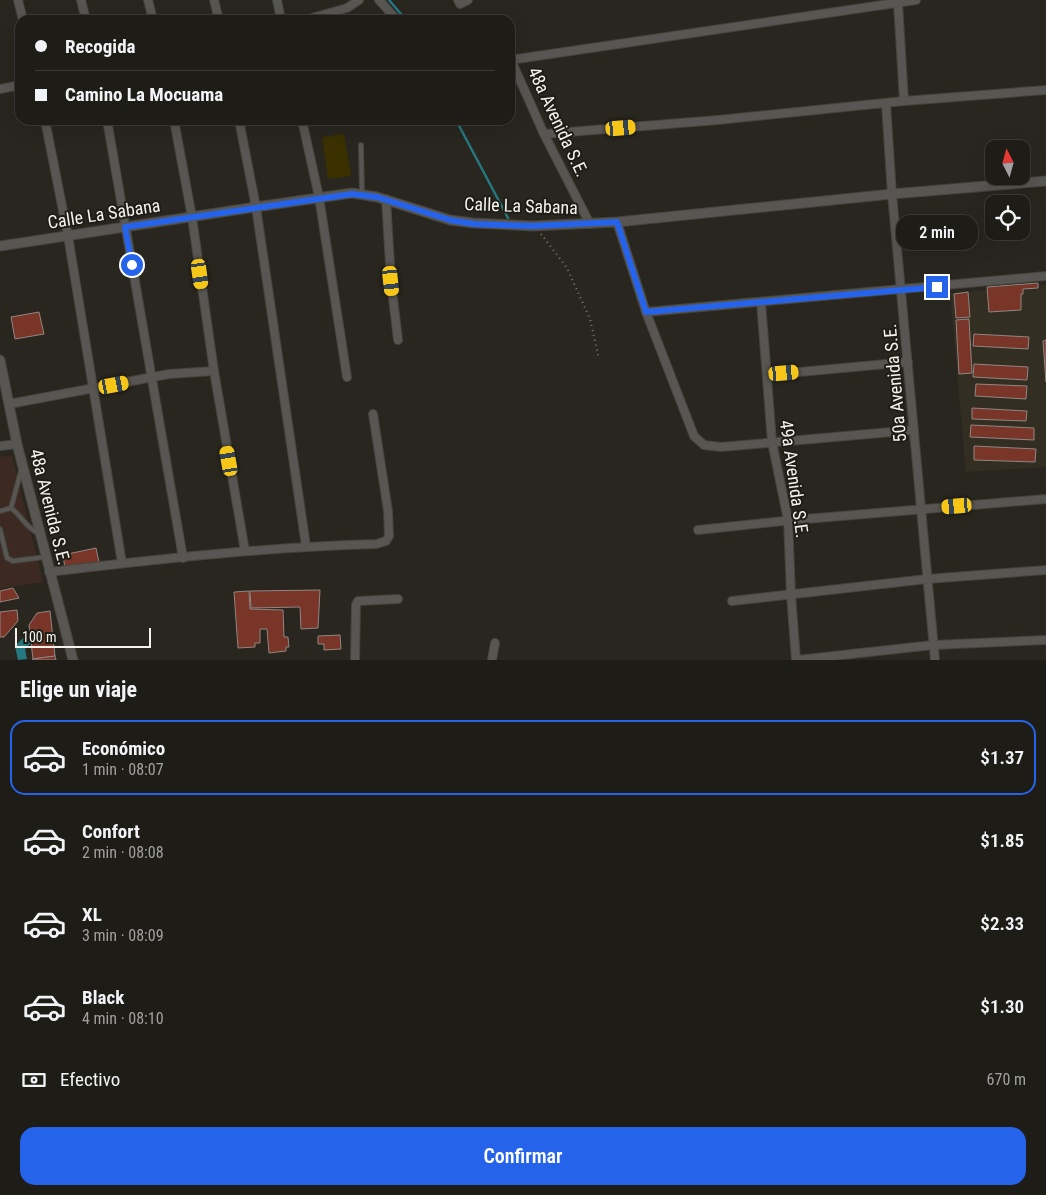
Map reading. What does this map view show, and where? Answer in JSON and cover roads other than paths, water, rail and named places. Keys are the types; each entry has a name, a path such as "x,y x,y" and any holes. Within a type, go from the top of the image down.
{"street":[{"path":"18,0 22,15"},
{"path":"81,0 85,15"},
{"path":"148,0 152,15"},
{"path":"214,0 218,15"},
{"path":"277,0 280,15"},
{"path":"322,15 347,8 359,0"},
{"path":"379,0 392,15"},
{"path":"458,0 460,4 468,0"},
{"path":"515,59 916,0"},
{"path":"898,3 904,101"},
{"name":"48a Avenida S.E.","path":"515,69 544,134 590,224"},
{"path":"0,89 15,86"},
{"path":"544,134 1046,90"},
{"name":"50a Avenida S.E.","path":"886,104 892,194 935,660"},
{"path":"46,125 68,236 122,563"},
{"path":"108,125 183,558"},
{"path":"175,125 192,217 214,371 245,551"},
{"path":"240,125 256,207 306,546"},
{"path":"303,125 319,197 347,377"},
{"name":"Calle La Sabana","path":"0,246 319,197 352,194 386,199 450,220 474,224 533,226 617,222 892,194 1046,181"},
{"path":"386,199 391,281 398,340"},
{"path":"617,222 646,312 694,436 704,445 721,447 914,430"},
{"path":"646,312 1046,276"},
{"name":"49a Avenida S.E.","path":"761,302 772,442 788,520 791,594 797,660"},
{"name":"48a Avenida S.E.","path":"0,360 17,444 73,660"},
{"path":"767,375 908,362"},
{"path":"9,404 153,377 214,371"},
{"path":"49,572 245,551 306,546 376,544 386,541 389,536 388,511 373,414"},
{"path":"0,446 17,444"},
{"path":"698,530 921,508 1046,499"},
{"path":"732,601 927,579 1046,570"},
{"path":"355,660 356,604 358,601 398,599"},
{"path":"797,660 933,645 1046,640"},
{"path":"492,660 496,644"}],"lane":[{"path":"361,145 362,195"},
{"path":"11,508 23,466"},
{"path":"0,511 11,508"},
{"path":"11,508 29,529 40,534"},
{"path":"0,529 7,558 13,561 45,557"}],"water":[{"path":"24,637 31,643 25,649 27,659 18,660 15,646"}],"waterway":[{"path":"389,0 402,15"},
{"path":"459,125 508,218"}]}
